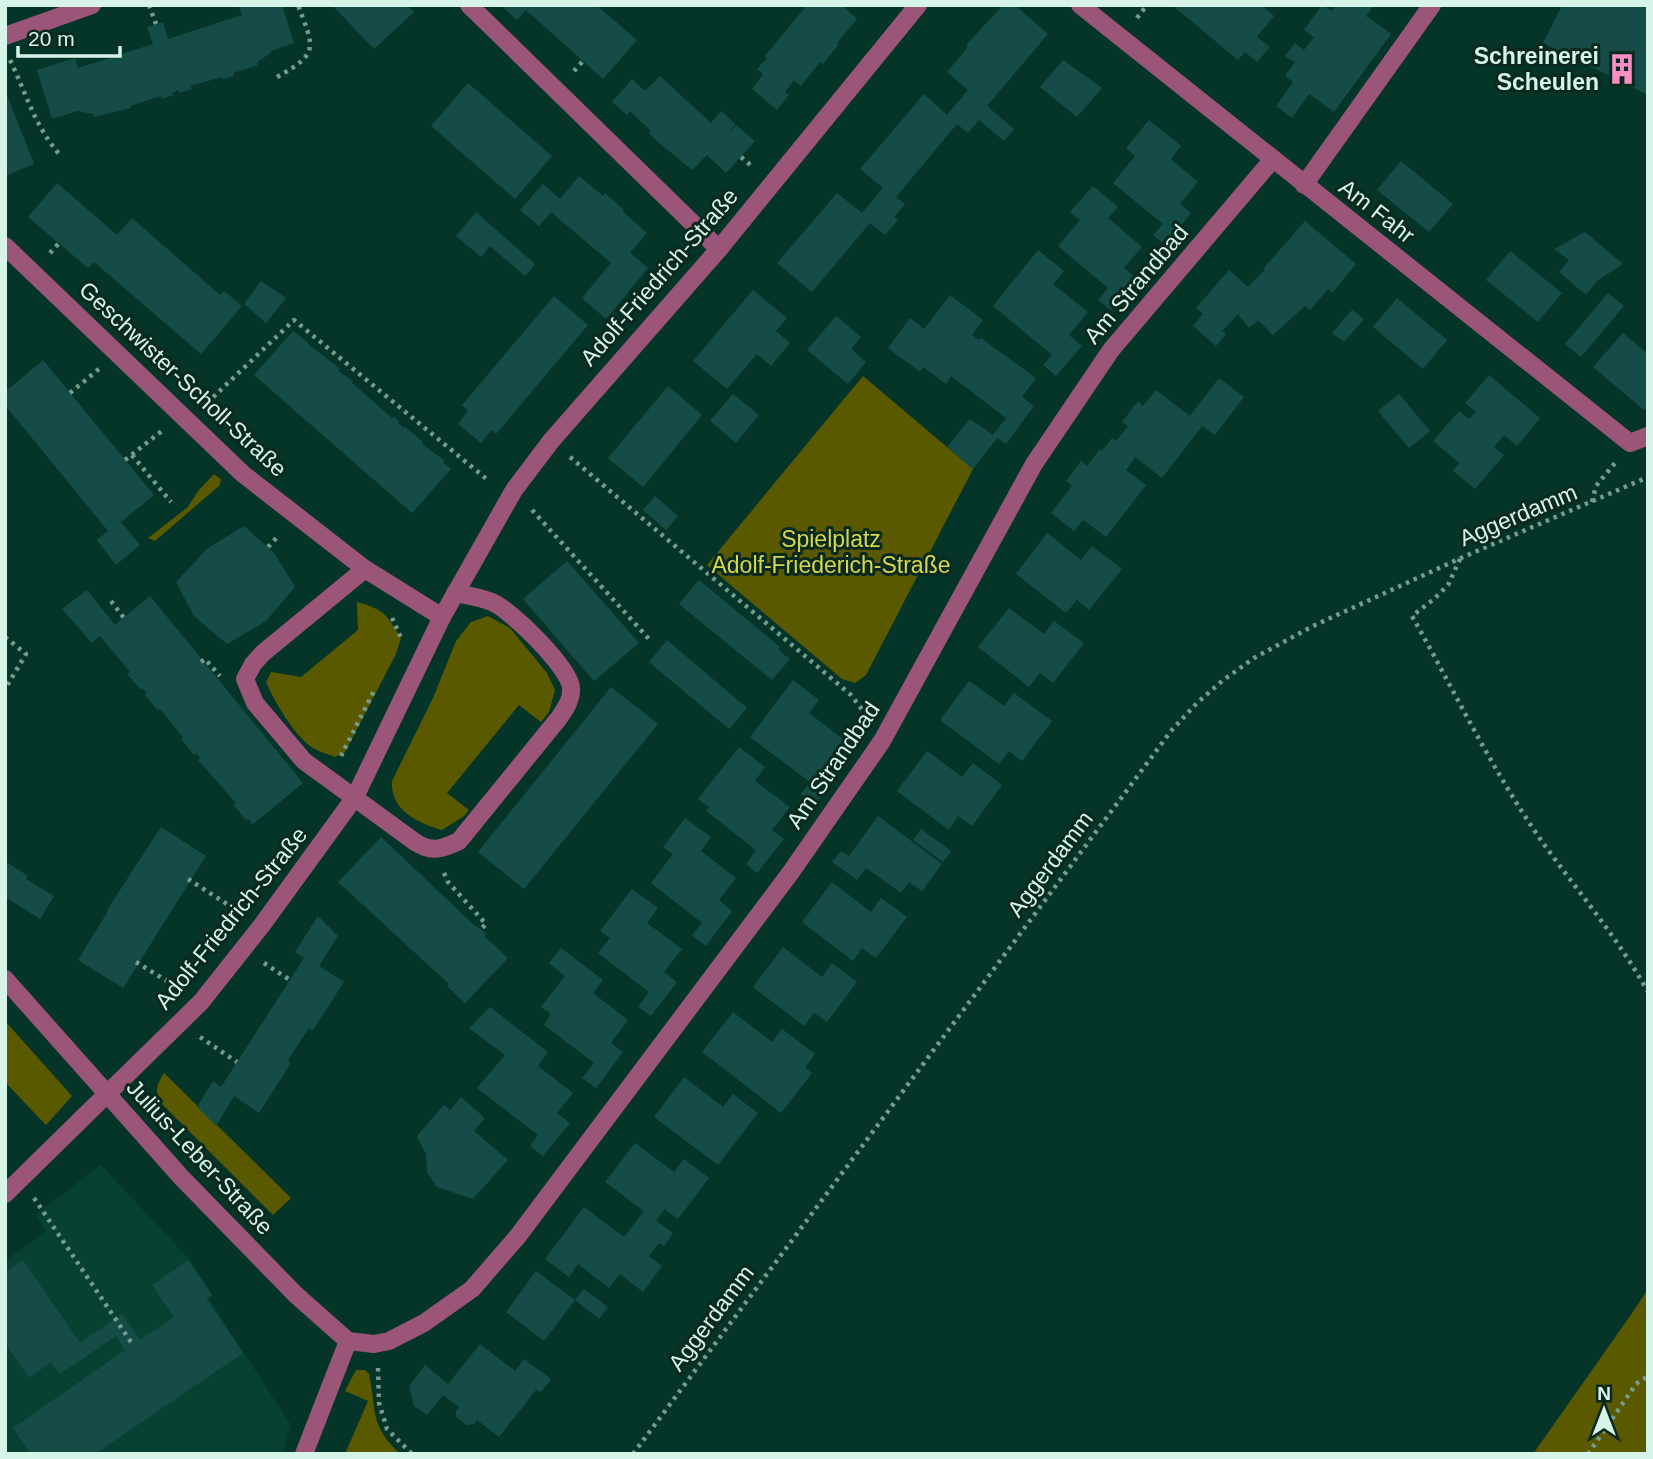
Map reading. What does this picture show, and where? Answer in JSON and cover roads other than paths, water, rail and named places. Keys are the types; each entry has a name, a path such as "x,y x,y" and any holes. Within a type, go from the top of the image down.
{"street":[{"path":"5,37 92,5"},
{"path":"469,5 719,248"},
{"name":"Adolf-Friedrich-Straße","path":"5,1194 201,1002 262,925 355,797 442,617 514,490 551,441 719,248 919,5"},
{"name":"Am Fahr","path":"1080,5 1630,443 1648,436"},
{"path":"1304,185 1432,5"},
{"name":"Am Strandbad","path":"348,1341 374,1343 403,1335 472,1289 518,1236 791,872 882,741 1034,464 1111,350 1273,159"},
{"name":"Geschwister-Scholl-Straße","path":"5,246 243,474 365,569 442,617"},
{"path":"365,569 263,653 253,664 246,679 255,703 304,761 425,848 444,849 459,841 559,718 569,701 572,687 565,671 515,617 491,602 455,593"},
{"name":"Julius-Leber-Straße","path":"5,979 181,1177 296,1295 348,1341"},
{"path":"304,1454 348,1341"}],"place":[{"name":"Schreinerei Scheulen","path":"1622,69"}],"park label":[{"name":"Spielplatz Adolf-Friederich-Straße","path":"831,552"}]}
